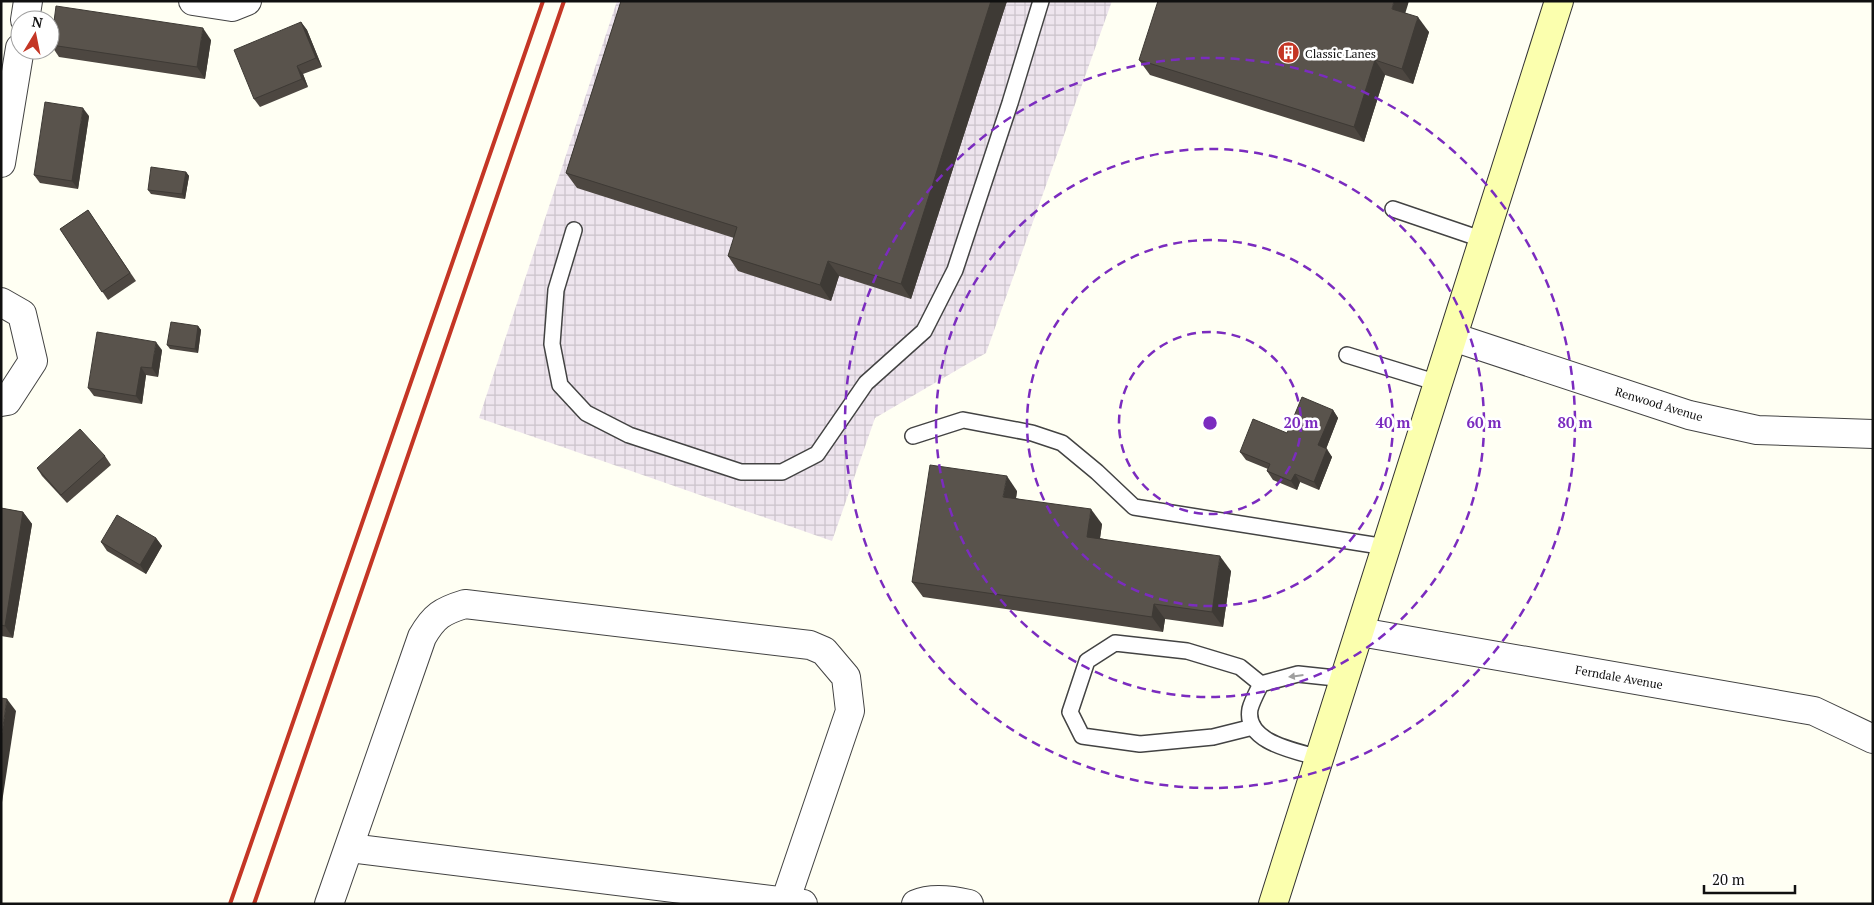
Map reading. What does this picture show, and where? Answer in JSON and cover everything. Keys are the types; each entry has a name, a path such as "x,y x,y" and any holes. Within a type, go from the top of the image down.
{"main road":[{"path":"1273,904 1559,1"}],"street":[{"path":"193,1 232,7 247,1"},
{"path":"1,163 18,60"},
{"path":"1,302 22,314 33,361 7,401 1,402"},
{"name":"Renwood Avenue","path":"1453,337 1689,415 1758,430 1873,434"},
{"path":"329,904 422,637 437,615 447,609 465,604 810,645 824,651 846,677 850,710 794,903 350,848"},
{"name":"Ferndale Avenue","path":"1360,632 1814,711 1873,739"},
{"path":"916,904 925,900 956,901 969,904"}],"lane":[{"path":"574,230 556,290 552,344 560,385 586,413 629,434 742,472 782,472 817,454 866,382 924,331 955,270 1010,103 1041,1"},
{"path":"1393,208 1484,240"},
{"path":"1347,355 1438,384"},
{"path":"913,436 962,420 1032,433 1062,443 1097,472 1134,507 1386,547"},
{"path":"1253,727 1213,738 1140,744 1082,736 1070,712 1087,661 1114,643 1187,650 1240,666 1261,684"},
{"path":"1261,684 1298,674 1345,679"},
{"path":"1261,684 1250,710 1253,727 1265,740 1320,758"}],"shaded area":[{"path":"617,1 1112,1 986,353 875,418 832,541 479,418"}],"building":[{"path":"621,1 991,1 901,284 828,261 820,285 728,256 737,227 566,173"},
{"name":"Classic Lanes","path":"1158,1 1394,1 1392,9 1418,17 1402,69 1375,60 1354,127 1139,60"},
{"path":"56,6 203,28 197,67 60,46 60,10 55,10"},
{"path":"301,22 316,58 297,66 302,79 254,99 234,50"},
{"path":"45,102 83,108 72,181 34,175"},
{"path":"151,167 186,172 182,194 148,190"},
{"path":"88,210 130,273 102,292 60,229"},
{"path":"171,322 198,326 195,349 167,345"},
{"path":"97,332 156,342 152,368 141,367 136,396 88,388"},
{"path":"1302,397 1333,410 1318,445 1327,449 1314,482 1295,474 1291,481 1267,471 1270,464 1240,452 1253,419 1287,433"},
{"path":"80,429 105,456 61,495 37,468"},
{"path":"930,465 1007,476 1003,497 1091,509 1087,537 1220,556 1212,612 1154,604 1152,617 912,582"},
{"path":"1,508 23,512 5,626 1,625"},
{"path":"117,515 156,538 140,565 101,542"},
{"path":"1,698 7,699 1,740"}],"railway":[{"path":"230,904 543,1"},
{"path":"254,904 564,1"}],"place":[{"name":"Classic Lanes","path":"1289,53"}]}
